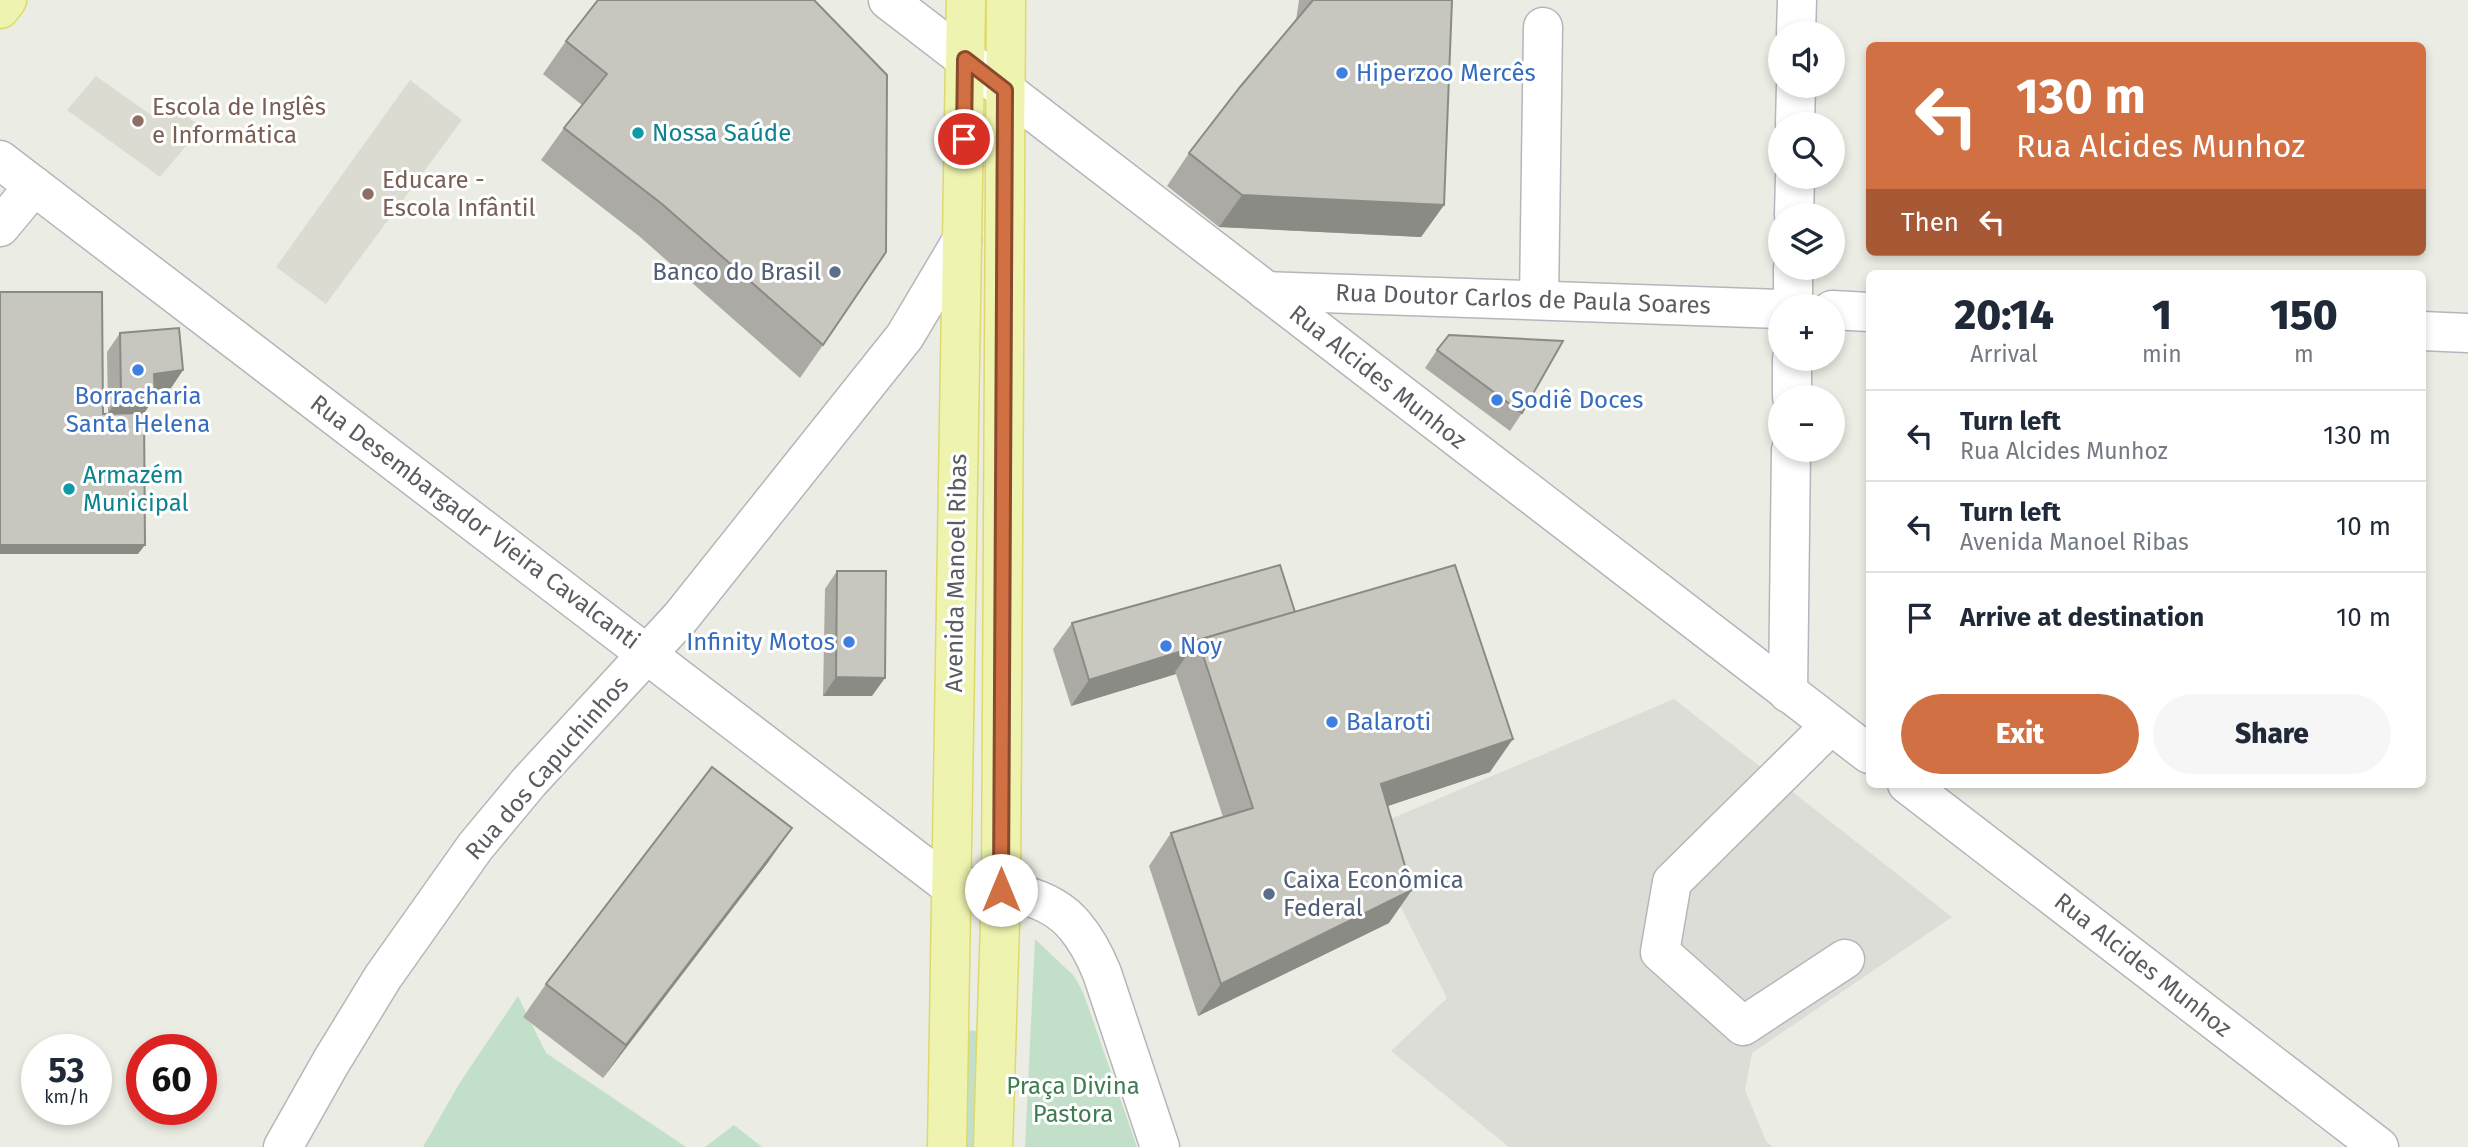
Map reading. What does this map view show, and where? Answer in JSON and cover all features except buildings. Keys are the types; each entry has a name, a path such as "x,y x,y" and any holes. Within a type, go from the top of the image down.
{"main road":[{"path":"0,9 7,0"},
{"name":"Avenida Manoel Ribas","path":"947,1147 966,0"},
{"name":"Avenida Manoel Ribas","path":"993,1147 1001,890 1006,0"}],"street":[{"name":"Rua Alcides Munhoz","path":"888,0 1866,752"},
{"path":"1796,21 1797,0"},
{"path":"1539,300 1543,27"},
{"name":"Rua Desembargador Vieira Cavalcanti","path":"0,160 950,886"},
{"path":"0,227 34,186"},
{"name":"Rua dos Capuchinhos","path":"283,1147 383,976 475,847 528,782 681,617 905,336 962,240"},
{"name":"Rua Doutor Carlos de Paula Soares","path":"1266,290 1768,309"},
{"path":"1845,311 1866,312"},
{"path":"2426,331 2468,333"},
{"path":"1788,693 1791,462"},
{"path":"1830,725 1672,881 1661,952 1743,1026 1845,959"},
{"name":"Rua Alcides Munhoz","path":"1913,788 2379,1147"},
{"path":"950,886 1001,890 1047,903 1074,924 1091,948 1102,973 1160,1147"}],"shaded area":[{"name":"Escola de Inglês e Informática","path":"96,76 151,115 170,105 202,127 160,177 67,110"},
{"name":"Educare - Escola Infântil","path":"410,80 462,120 326,304 276,267"},
{"path":"1674,699 1952,917 1752,1053 1745,1090 1766,1141 1773,1147 1509,1147 1391,1051 1447,998 1362,831"}],"green space":[{"name":"Praça Divina Pastora","path":"1035,939 1074,976 1083,992 1137,1147 1025,1147"},
{"path":"518,996 546,1053 686,1147 423,1147 459,1084"},
{"path":"965,1030 976,1031 979,1147 965,1147"},
{"path":"734,1125 762,1147 705,1147"}],"place":[{"name":"Hiperzoo Mercês","path":"1342,73"},
{"name":"Escola de Inglês e Informática","path":"138,121"},
{"name":"Nossa Saúde","path":"638,133"},
{"name":"Educare - Escola Infântil","path":"368,194"},
{"name":"Banco do Brasil","path":"835,272"},
{"name":"Borracharia Santa Helena","path":"138,370"},
{"name":"Sodiê Doces","path":"1497,400"},
{"name":"Armazém Municipal","path":"69,489"},
{"name":"Infinity Motos","path":"849,642"},
{"name":"Noy","path":"1166,646"},
{"name":"Balaroti","path":"1332,722"},
{"name":"Caixa Econômica Federal","path":"1269,894"}],"route":[{"path":"964,139 965,59 1005,90 1001,890"}]}
